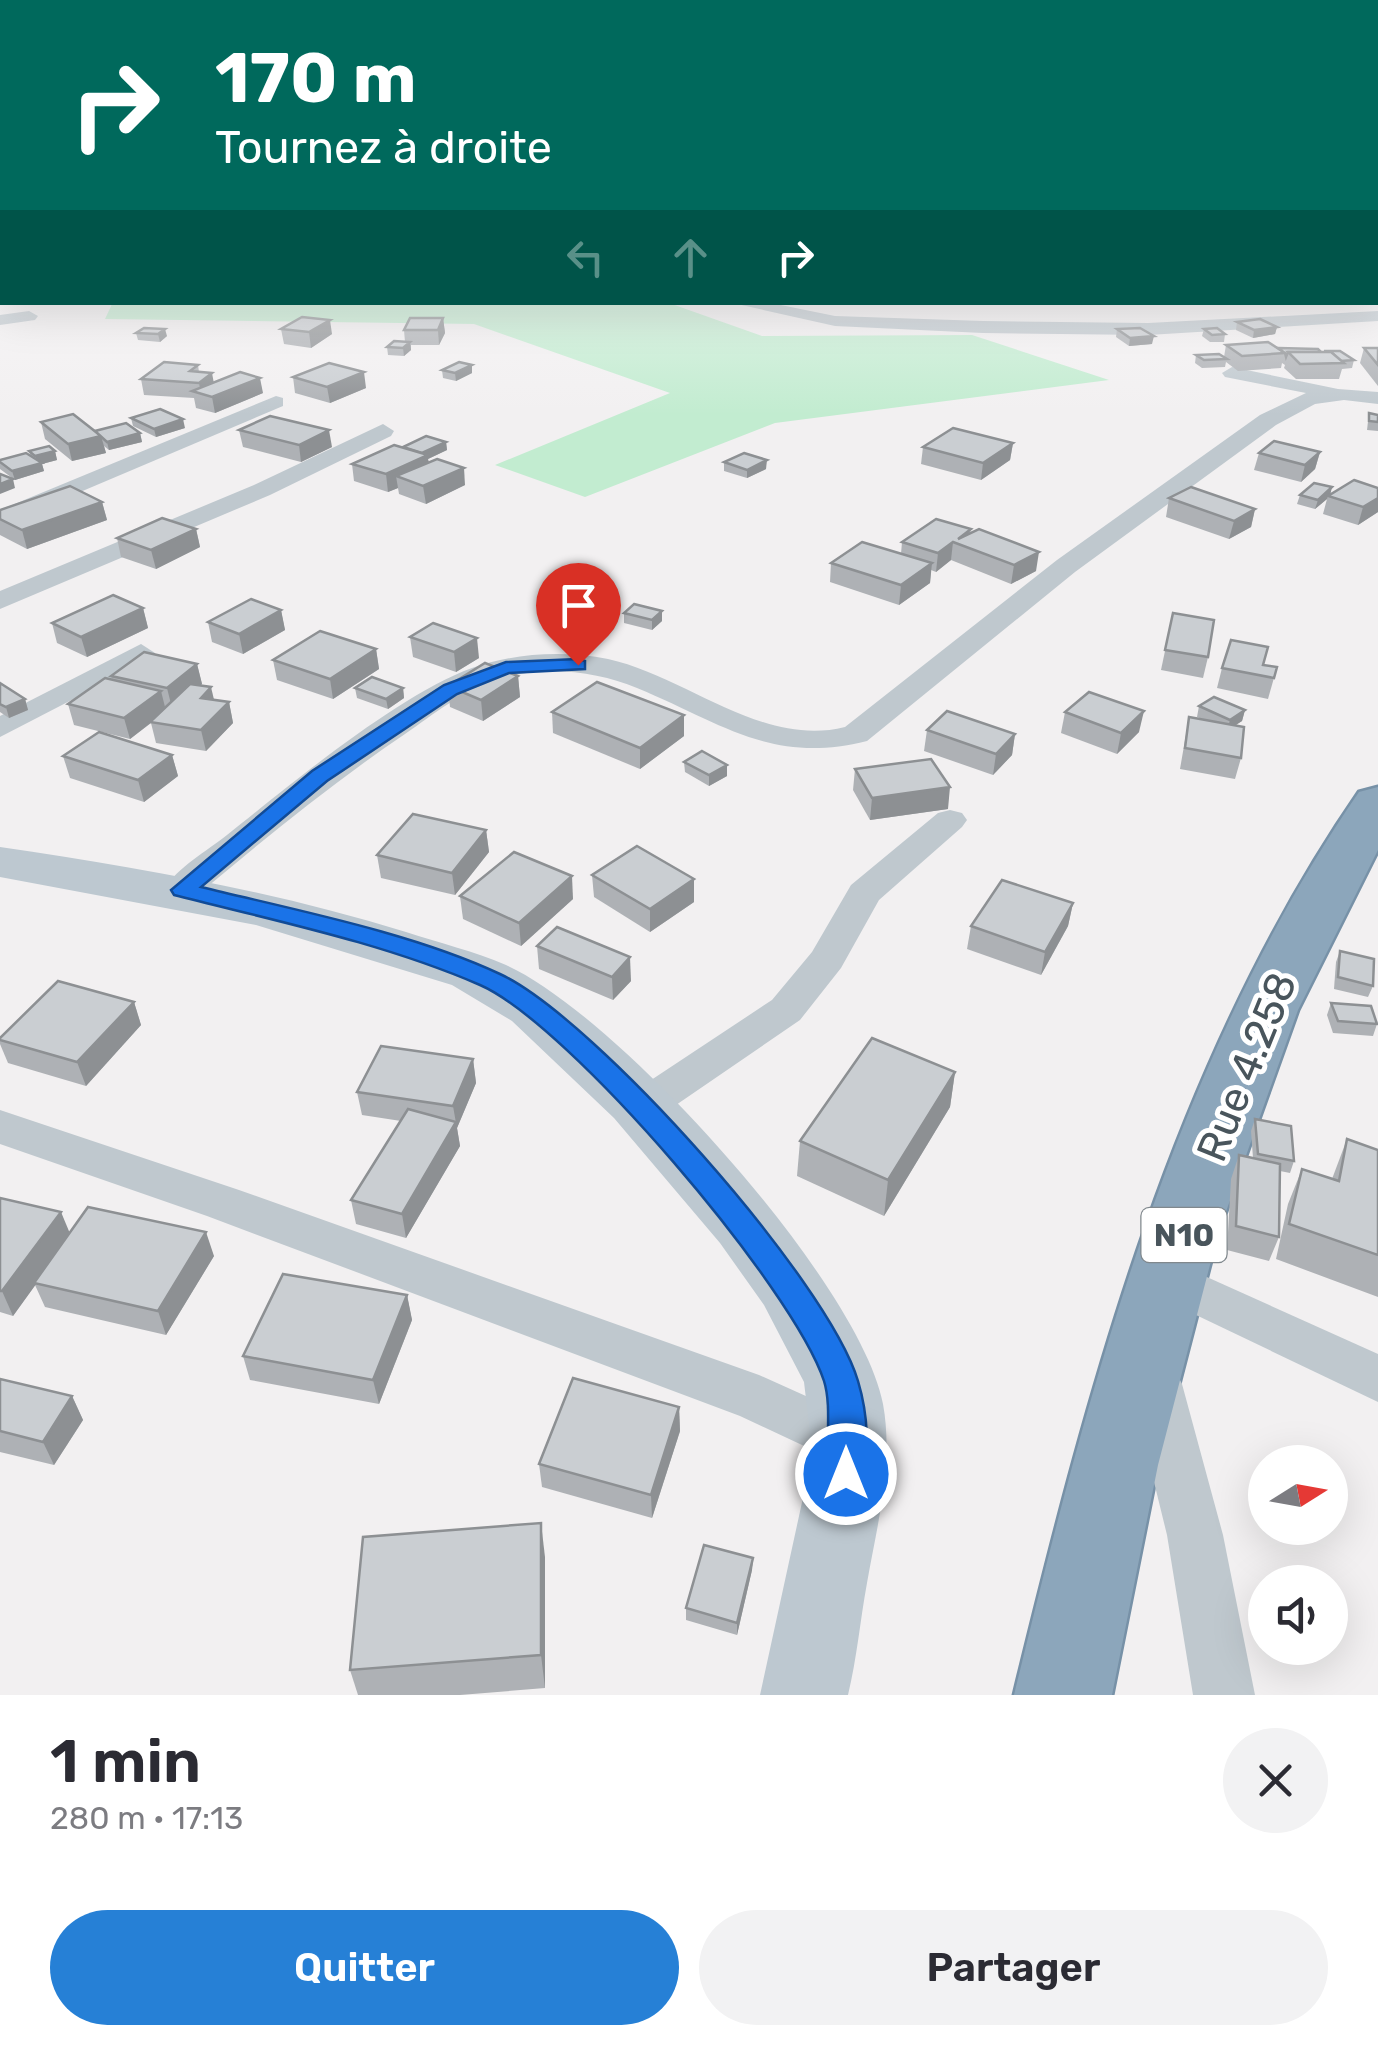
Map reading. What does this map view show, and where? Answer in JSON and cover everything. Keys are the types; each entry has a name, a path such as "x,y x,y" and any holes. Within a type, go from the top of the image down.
{"highway":[{"name":"Rue 4.258","path":"1063,1695 1147,1348 1216,1137 1285,966 1378,803"}],"street":[{"path":"752,305 835,320 983,327 1148,329 1378,316"},
{"path":"1003,306 1062,316 1088,307"},
{"path":"0,320 29,316"},
{"path":"1232,373 1378,398"},
{"path":"182,890 320,776 450,690 506,668 578,665 617,670 780,738 821,742 856,734 1066,566 1268,420 1310,398 1344,394"},
{"path":"0,519 276,402"},
{"path":"0,600 262,490 383,431"},
{"path":"0,728 141,653"},
{"path":"642,1107 786,1010 827,960 864,893 950,820"},
{"path":"0,862 182,890 348,932 489,979 528,1001 642,1107 791,1284 841,1380 849,1442 844,1505 804,1695"},
{"path":"0,1127 222,1203 759,1399 849,1442"},
{"path":"1170,1280 1378,1379"},
{"path":"1147,1348 1195,1535 1224,1695"}],"green space":[{"path":"112,305 675,305 762,336 972,335 1109,380 775,423 585,497 495,465 670,393 474,324 105,319"}],"building":[{"path":"302,317 330,320 309,332 281,329"},
{"path":"410,318 443,318 438,330 404,330"},
{"path":"1260,319 1277,327 1254,330 1237,322"},
{"path":"144,328 165,329 158,334 136,333"},
{"path":"1140,328 1154,336 1130,338 1117,329"},
{"path":"1217,328 1225,334 1212,335 1204,329"},
{"path":"394,341 410,342 403,348 387,347"},
{"path":"1268,342 1285,353 1242,356 1226,345"},
{"path":"1278,348 1321,352 1288,352 1286,357"},
{"path":"1364,348 1378,348 1378,365"},
{"path":"1324,351 1340,351 1354,360 1341,361"},
{"path":"1288,352 1331,352 1344,363 1300,364"},
{"path":"1219,354 1227,359 1204,360 1196,355"},
{"path":"164,362 198,365 190,371 212,373 199,383 141,379"},
{"path":"459,362 472,365 455,373 442,370"},
{"path":"329,363 364,372 327,387 293,377"},
{"path":"240,372 260,378 212,397 192,391"},
{"path":"160,409 183,419 154,429 131,418"},
{"path":"1369,413 1378,415 1378,422 1369,421"},
{"path":"73,414 101,436 68,444 41,422"},
{"path":"270,416 329,430 299,445 239,430"},
{"path":"126,423 140,433 107,442 95,431"},
{"path":"953,428 1013,443 983,463 923,447"},
{"path":"426,436 446,442 422,453 403,447"},
{"path":"1274,441 1320,452 1305,465 1259,453"},
{"path":"394,445 428,455 386,474 352,464"},
{"path":"49,446 55,451 35,456 29,451"},
{"path":"26,453 42,463 12,471 0,462 0,460"},
{"path":"744,453 767,460 747,470 724,462"},
{"path":"437,459 464,468 423,486 396,476"},
{"path":"0,474 13,479 0,484"},
{"path":"1354,480 1378,488 1378,498 1363,507 1328,496"},
{"path":"1314,483 1332,487 1318,500 1300,495"},
{"path":"70,486 102,502 22,530 0,519 0,510"},
{"path":"1191,487 1255,509 1234,521 1169,498"},
{"path":"162,518 196,529 151,550 117,538"},
{"path":"936,519 971,529 958,539 979,529 1039,552 1014,565 953,542 938,553 902,542"},
{"path":"862,542 932,563 901,585 831,563"},
{"path":"113,595 143,608 81,637 52,623"},
{"path":"251,599 281,610 239,634 208,622"},
{"path":"634,604 662,611 652,620 624,613"},
{"path":"1173,613 1214,620 1208,657 1165,650"},
{"path":"433,623 477,638 454,652 410,637"},
{"path":"320,631 376,649 330,679 273,660"},
{"path":"1231,640 1268,647 1263,665 1277,667 1274,678 1222,668"},
{"path":"144,652 197,664 167,688 111,676"},
{"path":"485,663 518,676 481,700 448,686"},
{"path":"372,677 403,688 386,699 355,688"},
{"path":"105,678 161,691 124,718 68,704"},
{"path":"597,682 684,715 640,748 552,712"},
{"path":"0,683 25,699 6,707 0,704"},
{"path":"190,684 211,687 201,698 229,702 201,730 150,722"},
{"path":"1089,692 1144,711 1121,733 1065,712"},
{"path":"1214,697 1245,710 1230,720 1199,706"},
{"path":"947,711 1015,734 996,754 927,730"},
{"path":"1189,717 1244,727 1241,758 1185,748"},
{"path":"99,732 172,755 138,780 63,756"},
{"path":"702,751 727,765 709,775 684,762"},
{"path":"931,759 950,787 872,798 855,769"},
{"path":"413,814 486,830 452,873 377,855"},
{"path":"637,846 694,879 650,909 592,875"},
{"path":"514,852 572,876 519,923 460,896"},
{"path":"1002,880 1073,903 1045,952 971,926"},
{"path":"557,927 630,957 612,977 537,946"},
{"path":"1340,951 1374,959 1373,986 1338,977"},
{"path":"58,981 134,1002 77,1062 0,1040"},
{"path":"1331,1003 1371,1006 1377,1024 1338,1021"},
{"path":"872,1038 955,1072 888,1180 800,1141"},
{"path":"381,1046 473,1059 453,1106 357,1092"},
{"path":"408,1109 456,1122 402,1214 351,1200"},
{"path":"1255,1119 1291,1126 1294,1161 1258,1154"},
{"path":"1347,1139 1378,1150 1378,1255 1289,1224 1302,1169 1339,1181"},
{"path":"1239,1155 1280,1164 1279,1237 1236,1226"},
{"path":"0,1198 61,1212 2,1291 0,1291"},
{"path":"88,1207 206,1232 158,1311 34,1283"},
{"path":"283,1274 407,1295 373,1380 243,1356"},
{"path":"573,1378 679,1407 651,1495 539,1464"},
{"path":"0,1379 72,1396 43,1442 0,1431"},
{"path":"541,1523 541,1655 350,1670 363,1537"},
{"path":"704,1545 753,1558 737,1623 686,1608"}],"route":[{"path":"578,665 506,668 484,673 450,690 320,776 182,890 348,932 489,979 528,1001 642,1107 791,1284 841,1380 849,1442 846,1474"}]}
